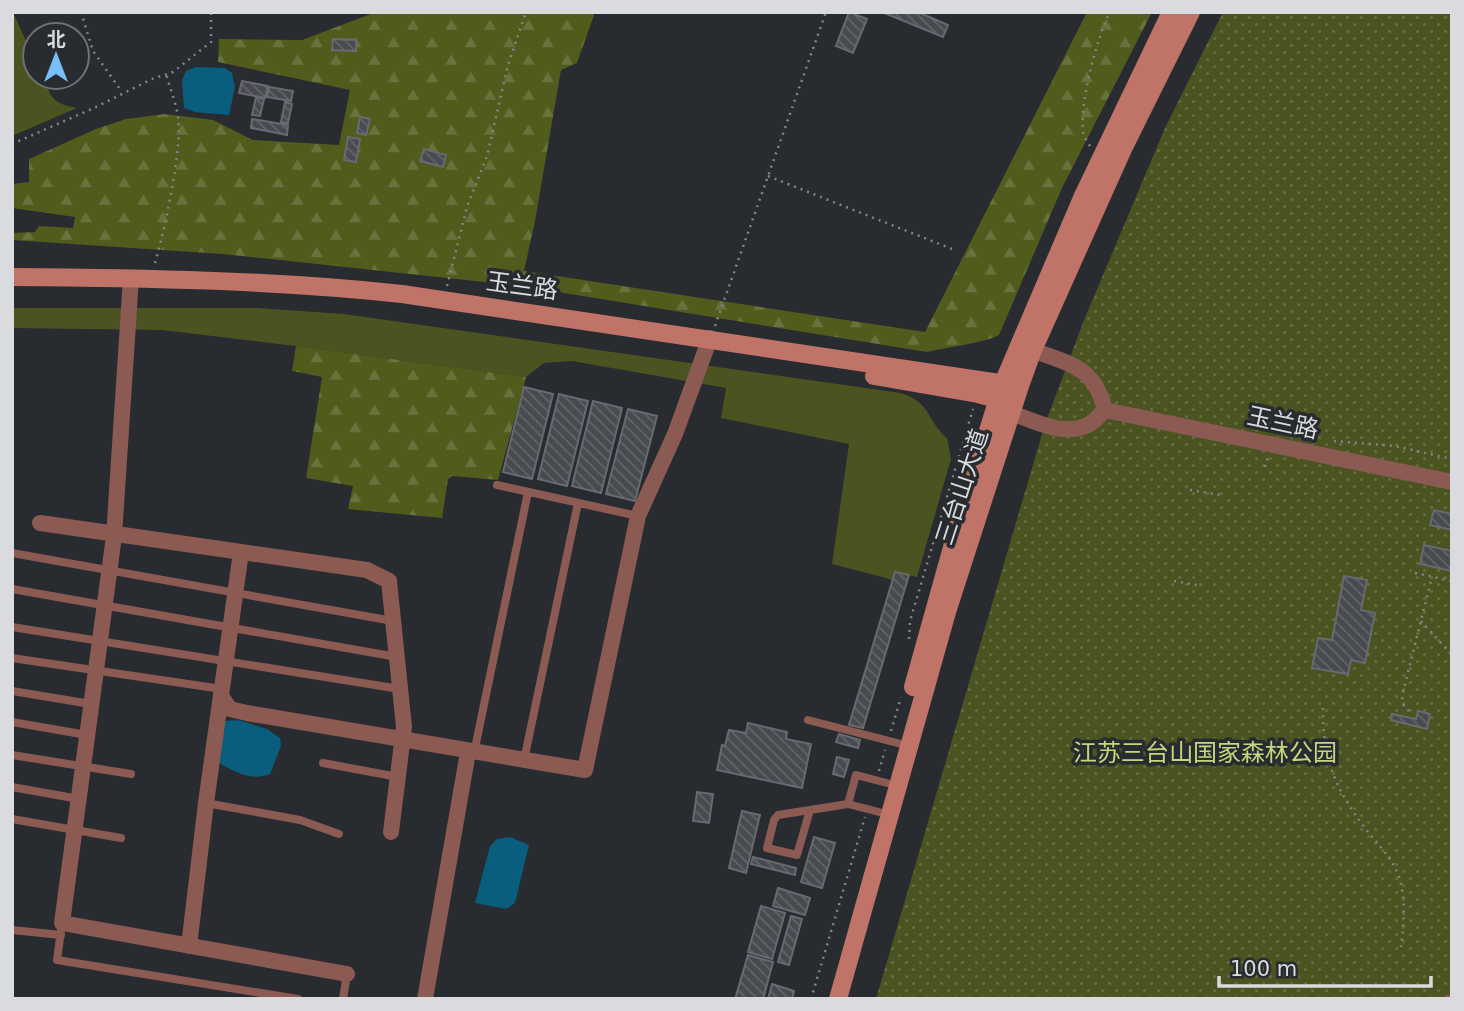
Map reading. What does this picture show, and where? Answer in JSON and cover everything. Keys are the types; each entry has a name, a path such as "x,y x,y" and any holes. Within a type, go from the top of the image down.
{"main road":[{"name":"三台山大道","path":"838,999 904,745 947,612 1009,397 1099,161 1171,12"},
{"name":"三台山大道","path":"1009,397 1033,350 1123,149 1191,12"},
{"name":"玉兰路","path":"12,277 384,302 709,343"},
{"name":"玉兰路","path":"12,287 131,283 150,278 318,286 444,300 709,343 1009,397"},
{"name":"三台山大道","path":"826,999 887,783 904,745"}],"street":[{"path":"131,283 114,534 61,929 189,946 346,974"},
{"path":"222,693 230,709 585,771 638,516 675,434 709,343"},
{"path":"1033,350 1083,370 1102,397 1105,410"},
{"name":"玉兰路","path":"1009,397 1056,429 1075,429 1090,425 1105,410 1452,482"},
{"path":"40,523 367,570 382,575 389,581 404,727 391,832"},
{"path":"189,946 241,552"},
{"path":"425,999 471,752"}],"lane":[{"path":"497,485 638,516"},
{"path":"471,752 528,492"},
{"path":"524,761 578,503"},
{"path":"12,553 393,621"},
{"path":"12,589 397,657"},
{"path":"12,627 400,689"},
{"path":"12,658 222,693"},
{"path":"12,691 91,704"},
{"path":"808,720 904,745"},
{"path":"12,722 87,734"},
{"path":"12,755 131,774"},
{"path":"323,763 398,777"},
{"path":"848,804 856,775 887,783"},
{"path":"12,788 79,799"},
{"path":"206,803 300,820 339,834"},
{"path":"810,810 797,855 767,848 774,820 778,815 848,804 879,812"},
{"path":"12,819 121,838"},
{"path":"12,930 61,929 57,960 299,999"},
{"path":"343,999 346,974"}],"path":[{"path":"81,12 93,51 123,93"},
{"path":"12,144 173,72 211,42 211,12"},
{"path":"444,300 467,208 487,156 508,65 526,12"},
{"path":"709,343 826,12"},
{"path":"1099,161 1084,136 1084,106 1091,62 1110,12"},
{"path":"150,278 162,240 177,150 178,118 166,74"},
{"path":"768,176 952,249"},
{"path":"1190,490 1221,495"},
{"path":"1415,573 1452,581"},
{"path":"1409,711 1404,706 1402,696 1432,577"},
{"path":"1174,581 1202,586"},
{"path":"1421,621 1452,655"},
{"path":"1323,708 1323,736 1338,789 1365,828 1389,855 1398,876 1403,894 1401,947"}],"green space":[{"path":"13,12 21,30 21,91 49,91 58,102 77,108 12,136"},
{"path":"376,12 595,12 577,63 561,70 524,271 925,332 1087,12 1152,12 1062,188 999,335 965,345 927,352 521,286 223,254 12,240 12,233 35,232 39,226 73,228 75,217 12,208 12,184 29,182 29,159 96,129 126,119 165,114 213,120 253,140 339,145 350,90 218,62 219,39 302,40"},
{"name":"江苏三台山国家森林公园","path":"1223,12 1452,12 1452,999 876,999 1045,424 1084,320 1165,128"},
{"path":"12,308 257,308 344,314 901,393 924,407 947,438 951,459 917,577 896,572 893,580 832,564 849,444 721,418 726,388 572,361 544,363 526,377 162,330 12,328"},
{"path":"296,346 526,377 498,480 452,476 448,479 442,518 348,509 353,486 306,478 322,377 292,371"}],"water":[{"path":"196,67 225,68 232,73 235,87 229,115 195,112 184,108 182,80 186,71"},
{"path":"238,720 267,729 280,738 281,746 270,774 250,776 217,762 224,723"},
{"path":"510,837 529,845 515,903 506,909 475,903 490,846 497,839"}],"building":[{"path":"849,12 867,19 853,53 836,46"},
{"path":"882,12 918,12 948,25 943,37"},
{"path":"333,39 356,40 356,51 332,50"},
{"path":"242,81 268,86 265,98 239,93"},
{"path":"269,87 293,91 291,101 267,97"},
{"path":"256,97 264,99 260,116 252,115"},
{"path":"285,102 292,104 288,123 281,122"},
{"path":"360,117 370,119 366,135 357,133"},
{"path":"252,119 288,125 287,135 251,128"},
{"path":"348,137 360,139 356,162 344,160"},
{"path":"424,149 446,155 443,167 420,161"},
{"path":"524,387 553,394 532,479 503,472"},
{"path":"559,394 588,401 567,486 538,479"},
{"path":"593,401 622,408 601,493 572,486"},
{"path":"628,409 657,416 635,501 606,494"},
{"path":"1434,510 1452,514 1452,530 1430,525"},
{"path":"1424,545 1452,551 1452,571 1420,564"},
{"path":"895,572 909,575 863,728 849,725"},
{"path":"1344,576 1367,580 1361,610 1375,613 1365,663 1351,660 1348,674 1312,668 1318,638 1332,640"},
{"path":"1418,711 1430,714 1427,729 1391,720 1392,714 1416,719"},
{"path":"748,723 787,732 786,739 811,744 802,788 717,770 722,745 725,746 729,730 746,733"},
{"path":"839,734 860,740 858,748 836,742"},
{"path":"837,757 849,760 844,777 833,774"},
{"path":"697,792 713,794 709,823 693,821"},
{"path":"742,811 760,815 746,873 729,868"},
{"path":"814,837 835,843 822,888 801,882"},
{"path":"753,857 796,868 795,875 751,864"},
{"path":"778,888 810,898 805,915 773,906"},
{"path":"761,906 785,913 772,959 748,952"},
{"path":"791,916 802,919 789,965 778,962"},
{"path":"748,955 773,962 763,999 735,999"},
{"path":"772,984 794,991 792,999 768,999"}]}
